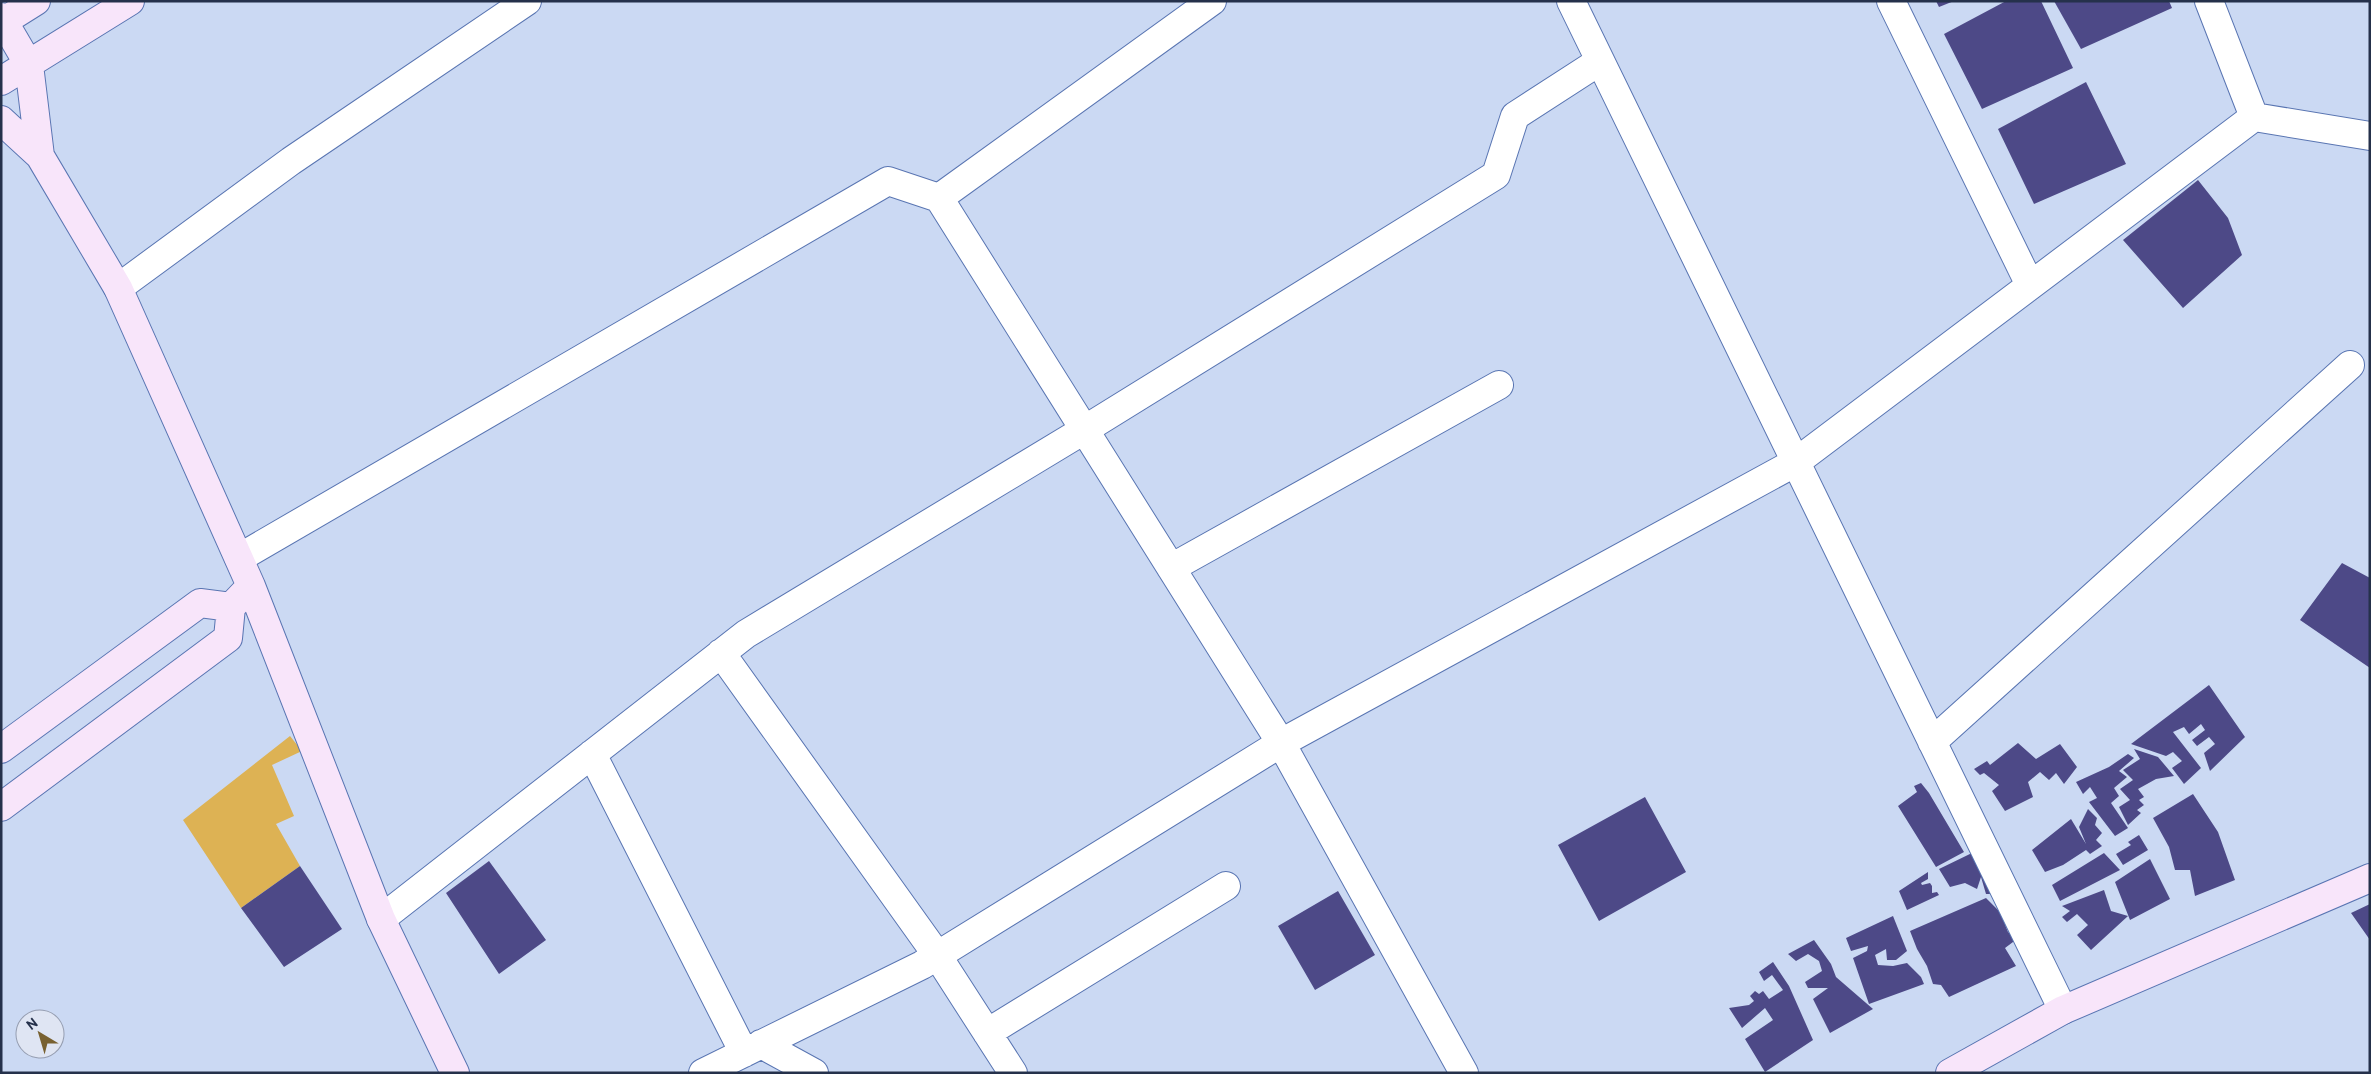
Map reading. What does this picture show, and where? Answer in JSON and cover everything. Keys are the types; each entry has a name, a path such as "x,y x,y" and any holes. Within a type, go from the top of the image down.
{"street":[{"path":"36,1 2,20 29,65 40,156"},
{"path":"1,82 130,1"},
{"path":"118,288 291,161 527,1"},
{"path":"939,198 1212,1"},
{"path":"1571,1 2062,1010"},
{"path":"1891,1 2030,286"},
{"path":"2209,1 2254,116"},
{"path":"381,918 746,634 1084,430 1496,175 1515,116 1600,61"},
{"path":"703,1073 937,955 1281,743 1796,462 2254,116 2370,136"},
{"path":"1,120 40,156 118,288 251,586 381,918 455,1073"},
{"path":"239,558 888,181 939,198 1281,743 1464,1073"},
{"path":"1932,742 2350,365"},
{"path":"1171,568 1499,385"},
{"path":"1,807 228,638 230,607 251,586"},
{"path":"1,749 200,603 230,607"},
{"path":"721,653 937,955 1013,1073"},
{"path":"592,754 753,1048 814,1073"},
{"path":"1950,1073 2062,1010 2370,878"},
{"path":"987,1033 1226,886"}],"shaded area":[{"path":"290,736 302,751 272,765 294,816 276,824 300,866 241,908 183,820"}],"building":[{"path":"1936,1 1954,1 1939,7"},
{"path":"2006,1 2041,1 2073,68 1982,109 1944,34"},
{"path":"2054,1 2169,1 2172,8 2081,49"},
{"path":"2086,82 2126,164 2034,204 1998,129"},
{"path":"2198,180 2228,218 2242,255 2183,308 2123,240"},
{"path":"2342,563 2370,578 2370,668 2300,620"},
{"path":"2209,685 2245,737 2210,771 2204,753 2215,744 2209,737 2197,746 2192,740 2205,730 2201,724 2189,734 2184,727 2173,732 2201,768 2184,784 2172,768 2182,761 2173,752 2166,756 2131,744"},
{"path":"2018,743 2036,759 2060,744 2077,767 2064,784 2056,773 2049,780 2040,772 2028,782 2033,797 2005,811 1992,791 1999,785 1984,773 1980,775 1974,769 1987,761 1990,765"},
{"path":"2134,749 2158,757 2174,776 2156,779 2138,789 2144,797 2139,800 2144,805 2137,810 2141,813 2128,825 2119,807 2130,800 2120,789 2133,780 2123,770 2140,759"},
{"path":"2128,754 2134,758 2119,771 2127,777 2114,788 2119,796 2111,803 2128,828 2115,836 2089,802 2097,798 2090,787 2083,794 2076,782 2109,767"},
{"path":"1921,783 1929,793 1964,852 1936,867 1898,806 1917,792 1914,786"},
{"path":"2193,794 2218,832 2235,880 2195,896 2190,870 2175,870 2169,847 2153,818"},
{"path":"1645,797 1686,872 1599,921 1558,845"},
{"path":"2088,809 2097,818 2095,825 2102,833 2096,840 2102,846 2090,854 2086,850 2063,865 2045,872 2032,850 2071,819 2086,844 2079,827"},
{"path":"2139,835 2148,850 2123,865 2116,854 2131,845 2128,842"},
{"path":"1974,852 1998,894 1986,894 1981,877 1977,889 1965,883 1950,887 1939,869"},
{"path":"2104,853 2120,870 2060,901 2052,885"},
{"path":"2150,859 2170,899 2130,920 2115,882"},
{"path":"489,861 546,940 499,974 446,893"},
{"path":"300,866 342,929 284,967 241,908"},
{"path":"1928,872 1928,879 1921,883 1922,885 1930,883 1932,893 1937,892 1939,895 1907,910 1899,891"},
{"path":"2104,890 2111,911 2128,916 2091,950 2077,935 2088,925 2077,914 2067,922 2062,917 2070,911 2062,906"},
{"path":"1338,891 1375,955 1315,990 1278,926"},
{"path":"1986,898 2000,912 2008,932 2017,939 2005,948 2016,966 1949,997 1941,985 1933,984 1927,966 1917,949 1910,931"},
{"path":"2370,904 2370,940 2351,913"},
{"path":"1893,916 1907,951 1896,960 1887,960 1886,949 1875,955 1878,965 1893,966 1907,963 1921,977 1924,984 1869,1004 1853,958 1867,951 1868,946 1851,951 1846,938"},
{"path":"1814,940 1831,964 1836,977 1873,1009 1830,1033 1813,999 1828,988 1808,988 1805,982 1822,971 1819,961 1808,954 1796,961 1788,954"},
{"path":"1773,962 1789,986 1813,1040 1765,1072 1745,1039 1773,1020 1765,1008 1742,1028 1729,1008 1749,1005 1754,1001 1750,996 1755,991 1759,994 1763,991 1769,999 1783,990 1772,975 1764,981 1759,972"}]}
